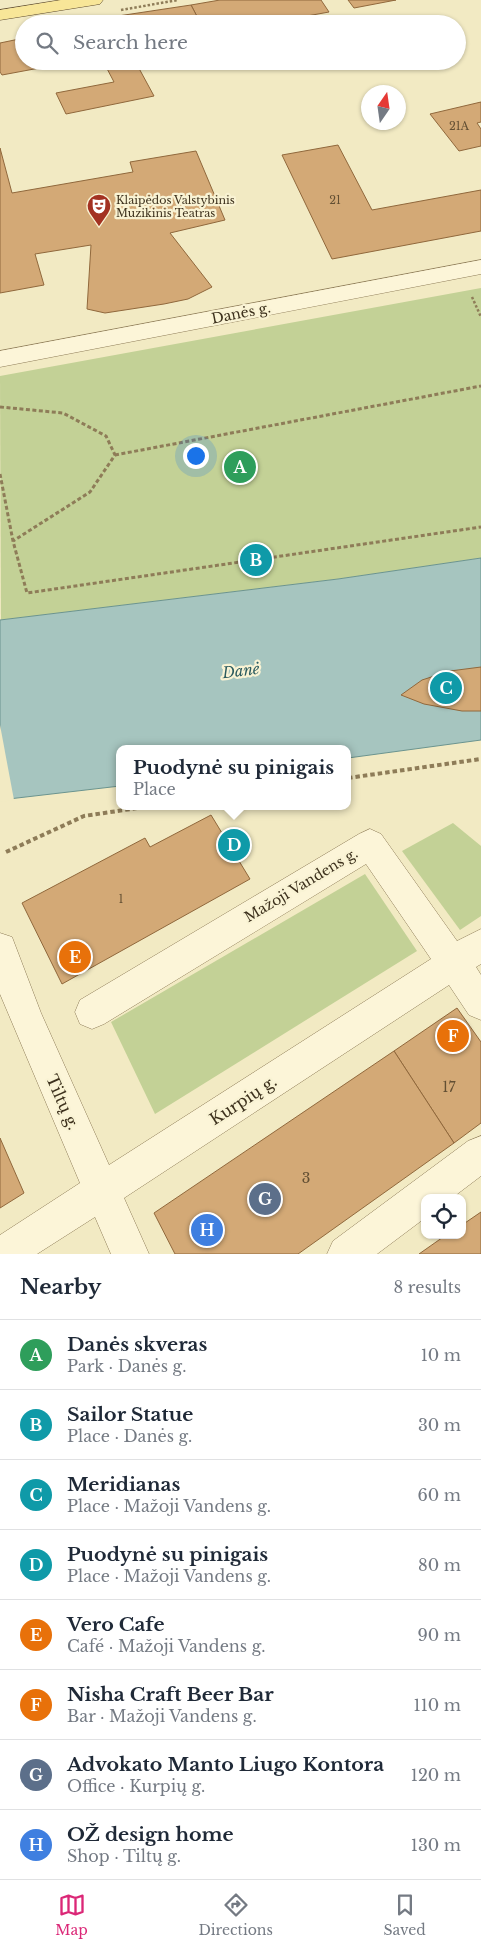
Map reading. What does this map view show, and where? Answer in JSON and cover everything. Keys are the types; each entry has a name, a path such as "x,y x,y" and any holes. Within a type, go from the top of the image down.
{"main road":[{"path":"0,15 94,0"}],"street":[{"name":"Danės g.","path":"0,360 481,267"},
{"name":"Mažoji Vandens g.","path":"92,1012 370,844 467,954 481,1003"},
{"name":"Tiltų g.","path":"0,949 26,1019 130,1254"},
{"name":"Kurpių g.","path":"4,1254 467,954"},
{"path":"346,1254 481,1154"}],"path":[{"path":"13,541 90,492 115,455 481,386"},
{"path":"0,407 63,413 106,436 115,455"},
{"path":"0,474 13,541 27,593 481,528"},
{"path":"351,778 481,759"},
{"path":"6,852 84,816 125,810"}],"green space":[{"path":"481,288 481,558 338,579 1,620 0,376"},
{"path":"453,823 481,846 481,916 460,930 402,851"},
{"path":"365,874 417,951 155,1114 111,1022"}],"water":[{"name":"Danė","path":"481,558 481,740 351,758 351,745 116,745 116,786 0,800 0,620 338,579"}],"pier":[{"path":"0,725 14,800 0,802"}],"building":[{"path":"220,0 321,0 329,12 312,15 196,15 191,5"},
{"path":"348,0 396,0 354,8"},
{"path":"191,5 196,15 125,15"},
{"path":"15,40 15,70 29,70 2,75 0,72 0,43"},
{"path":"108,70 140,70 154,96 66,114 56,93 114,82"},
{"path":"481,102 481,122 477,123 481,129 481,146 459,151 430,114"},
{"path":"338,145 372,210 481,190 481,231 332,259 282,155"},
{"name":"Klaipėdos Valstybinis Muzikinis Teatras","path":"0,148 12,193 133,172 130,162 196,151 225,220 170,233 212,287 188,299 164,304 105,313 87,309 91,245 35,254 44,285 0,293"},
{"path":"481,667 481,711 462,711 424,704 401,695 422,680 450,671"},
{"path":"211,815 250,879 62,984 22,903 145,838 150,847"},
{"path":"457,1008 481,1042 481,1123 454,1143 394,1051"},
{"path":"394,1051 454,1143 298,1254 175,1254 154,1213"},
{"path":"0,1138 24,1193 0,1208"},
{"path":"481,1212 481,1254 419,1254 440,1239 466,1239 466,1222"}],"place":[{"name":"Klaipėdos Valstybinis Muzikinis Teatras","path":"99,227"},
{"name":"Danės skveras","path":"240,467"},
{"name":"Sailor Statue","path":"256,560"},
{"name":"Meridianas","path":"446,688"},
{"name":"Puodynė su pinigais","path":"234,845"},
{"name":"Vero Cafe","path":"75,957"},
{"name":"Nisha Craft Beer Bar","path":"453,1036"},
{"name":"Advokato Manto Liugo Kontora","path":"265,1199"},
{"name":"OŽ design home","path":"207,1230"}]}
